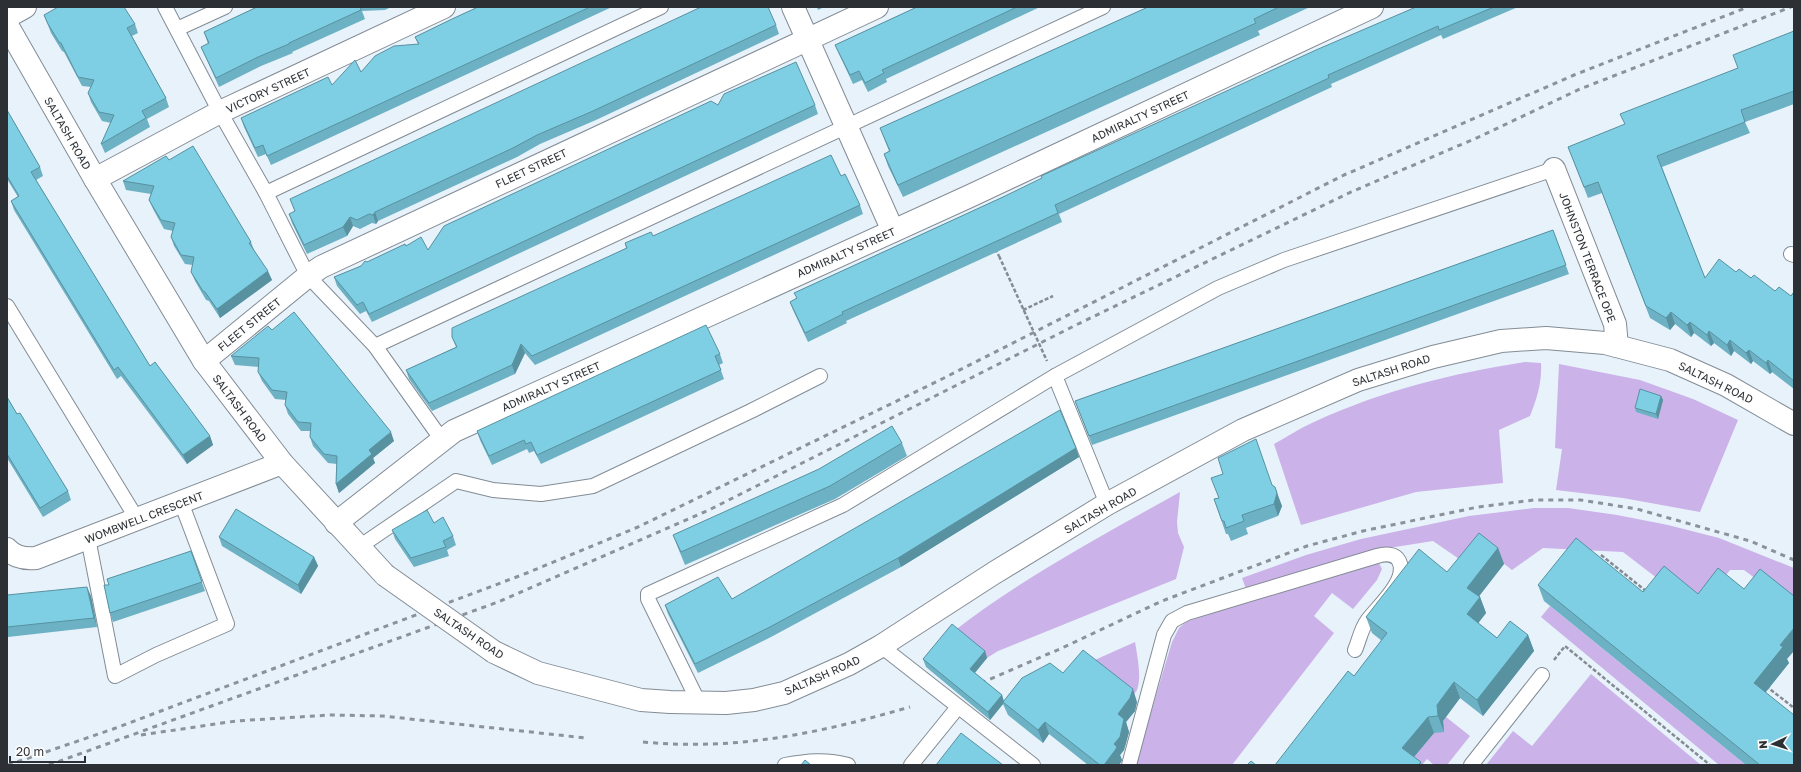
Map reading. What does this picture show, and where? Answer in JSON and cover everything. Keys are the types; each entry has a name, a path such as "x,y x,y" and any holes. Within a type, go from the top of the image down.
{"street":[{"path":"7,17 25,7"},
{"name":"VICTORY STREET","path":"95,179 220,112 444,7"},
{"path":"793,7 893,231"},
{"name":"FLEET STREET","path":"204,361 308,276 329,264 877,7"},
{"name":"ADMIRALTY STREET","path":"336,524 454,431 893,231 1372,7"},
{"name":"SALTASH ROAD","path":"10,38 204,361 282,463 385,576 494,652 538,673 641,700 699,703 726,703 754,700 784,692 849,664 1107,504 1243,430 1358,380 1433,357 1501,341 1546,338 1606,343 1670,360 1726,384 1794,424"},
{"name":"JOHNSTON TERRACE OPE","path":"1554,169 1615,324 1617,346"},
{"name":"WOMBWELL CRESCENT","path":"7,549 10,553 23,559 36,558 282,463"}],"lane":[{"path":"164,7 220,112 266,193 308,276 375,346 442,440"},
{"path":"177,29 225,7"},
{"path":"266,193 661,7"},
{"path":"375,346 1103,7"},
{"path":"699,703 648,599 648,594 843,505 1055,376 1218,288 1284,260 1554,169"},
{"path":"7,306 137,520"},
{"path":"359,547 456,481 493,490 541,494 593,486 751,411 820,376"},
{"path":"1055,376 1107,504"},
{"path":"88,538 115,676 156,655 227,624 181,502"},
{"path":"1129,765 1164,635 1172,622 1182,616 1237,597 1377,556 1389,555 1395,557 1399,560 1401,566 1398,582 1366,623 1355,650"},
{"path":"880,646 1033,765"},
{"path":"1471,765 1542,675"},
{"path":"911,765 958,707"},
{"path":"784,765 820,760 834,761 848,765"}],"path":[{"path":"992,242 1047,361"},
{"path":"1023,310 1053,296"},
{"path":"1601,555 1650,594"},
{"path":"1542,675 1566,646 1710,765"},
{"path":"1763,684 1794,708"}],"shaded area":[{"path":"1525,362 1541,363 1540,384 1530,416 1499,430 1503,483 1416,492 1301,525 1274,444 1314,422 1391,392 1444,378 1498,366"},
{"path":"1559,364 1640,380 1693,399 1738,420 1700,512 1623,498 1556,490 1562,449 1555,448"},
{"path":"1180,492 1177,522 1178,533 1184,547 1176,579 998,651 987,658 954,631 981,611 1064,557"},
{"path":"1534,508 1568,508 1617,515 1668,525 1719,538 1794,568 1794,607 1744,570 1730,570 1702,606 1662,582 1623,552 1543,548 1512,570 1485,549 1462,561 1433,541 1376,550 1246,589 1242,578 1306,555 1361,539 1469,516"},
{"path":"1369,563 1379,563 1382,569 1377,580 1353,609 1332,593 1314,616 1334,633 1232,765 1135,765 1172,642 1179,628 1186,622"},
{"path":"1550,606 1746,765 1719,765 1541,617"},
{"path":"1135,642 1139,666 1139,679 1137,690 1132,697 1088,663"},
{"path":"1591,674 1701,765 1486,765 1513,731 1532,746"},
{"path":"1446,717 1470,736 1447,765 1434,765 1427,759 1422,765 1408,764 1434,733 1443,727 1443,721"}],"building":[{"path":"58,7 124,7 135,24 127,28 166,98 142,111 146,118 101,144 114,115 99,112 88,93 94,80 78,77 61,43 48,24 44,15"},
{"path":"257,7 360,7 361,10 216,78 201,47 209,43 204,32"},
{"path":"478,7 590,7 267,156 263,145 255,148 241,118 328,77 332,85 355,60 361,72 375,56 394,46 419,44 415,37"},
{"path":"701,7 768,7 776,25 593,111 537,135 513,148 375,212 373,215 369,214 357,220 350,217 343,227 304,245 289,214 295,211 290,199"},
{"path":"917,7 1017,7 882,70 884,73 865,83 859,71 850,75 835,45"},
{"path":"1148,7 1279,7 1254,19 1256,23 898,185 884,154 890,151 880,128"},
{"path":"1416,7 1494,7 1439,30 1438,26 1328,75 1329,78 1055,205 1058,213 842,312 843,314 805,333 790,302 797,298 794,293 1003,197 1042,178 1041,176 1316,50"},
{"path":"1794,31 1794,91 1741,110 1745,122 1657,156 1705,278 1719,259 1736,272 1739,269 1751,278 1754,275 1775,291 1779,287 1791,296 1793,293 1794,294 1794,381 1768,360 1766,363 1749,350 1746,353 1730,340 1727,345 1709,331 1707,335 1690,322 1687,325 1671,312 1666,318 1646,306 1598,182 1584,187 1568,147 1625,124 1620,114 1738,68 1733,55"},
{"path":"796,62 815,105 369,314 363,302 357,305 334,277 361,266 365,261 367,262 405,244 406,246 421,237 428,250 444,226 711,101 718,105 724,94"},
{"path":"7,110 40,167 31,172 150,366 155,362 210,436 183,455 118,367 114,370 11,201 19,196 7,176"},
{"path":"193,146 251,242 249,243 268,271 217,309 191,272 194,257 181,255 171,237 175,223 161,220 149,200 154,186 123,181 166,156 169,160"},
{"path":"831,155 841,176 845,174 860,205 532,356 521,344 512,365 429,403 406,370 457,347 452,337 452,328 627,248 625,243 651,232 653,236"},
{"path":"1553,230 1566,265 1089,436 1075,401"},
{"path":"294,312 391,432 369,450 372,454 336,484 337,456 324,454 310,437 311,423 298,422 285,405 287,392 272,390 258,372 259,358 231,356 268,326 272,330"},
{"path":"706,325 720,354 715,356 721,370 537,455 531,442 526,444 524,440 489,456 477,431"},
{"path":"1640,389 1661,396 1656,414 1635,408"},
{"path":"7,397 17,414 20,413 68,491 40,508 7,454"},
{"path":"1060,410 1076,448 898,558 768,628 695,664 665,605 718,577 732,599"},
{"path":"892,426 902,443 830,486 681,552 673,535 819,469"},
{"path":"1256,439 1272,485 1275,487 1277,493 1274,504 1242,515 1244,521 1226,528 1214,499 1219,498 1211,478 1223,474 1218,458"},
{"path":"236,509 314,557 298,585 219,537"},
{"path":"427,510 434,523 443,517 453,536 443,541 446,547 411,558 392,530"},
{"path":"1479,533 1498,548 1467,588 1480,597 1467,614 1497,638 1510,621 1528,635 1477,700 1454,682 1437,705 1438,716 1428,717 1402,748 1421,762 1418,765 1275,765 1348,671 1354,676 1387,633 1366,617 1419,549 1447,572"},
{"path":"1576,538 1643,592 1664,566 1698,594 1718,568 1744,589 1760,569 1794,596 1794,628 1780,645 1783,647 1754,683 1794,715 1794,765 1760,765 1538,585"},
{"path":"191,551 202,582 110,613 104,585 109,585 107,579"},
{"path":"87,587 94,618 7,627 7,595"},
{"path":"952,624 985,651 970,669 1002,695 988,712 923,659"},
{"path":"1083,650 1133,689 1130,698 1118,714 1124,719 1120,737 1114,744 1117,747 1104,765 1100,765 1045,722 1038,730 1003,702 1022,678 1050,663 1063,673"},
{"path":"961,733 1003,765 936,765"},
{"path":"805,760 811,765 801,765"},
{"path":"1251,761 1256,765 1247,765"}],"railway":[{"path":"8,765 113,729 527,573 638,527 940,380 1344,175 1574,75 1748,7"},
{"path":"49,765 498,602 709,510 1076,325 1351,192 1481,136 1580,89 1791,7"},
{"path":"981,683 1062,648 1162,601 1307,546 1363,531 1478,507 1534,500 1581,500 1637,509 1750,541 1794,560"},
{"path":"643,742 712,744 778,738 844,725 910,707"},
{"path":"141,735 236,721 330,715 383,716 586,738"}]}
